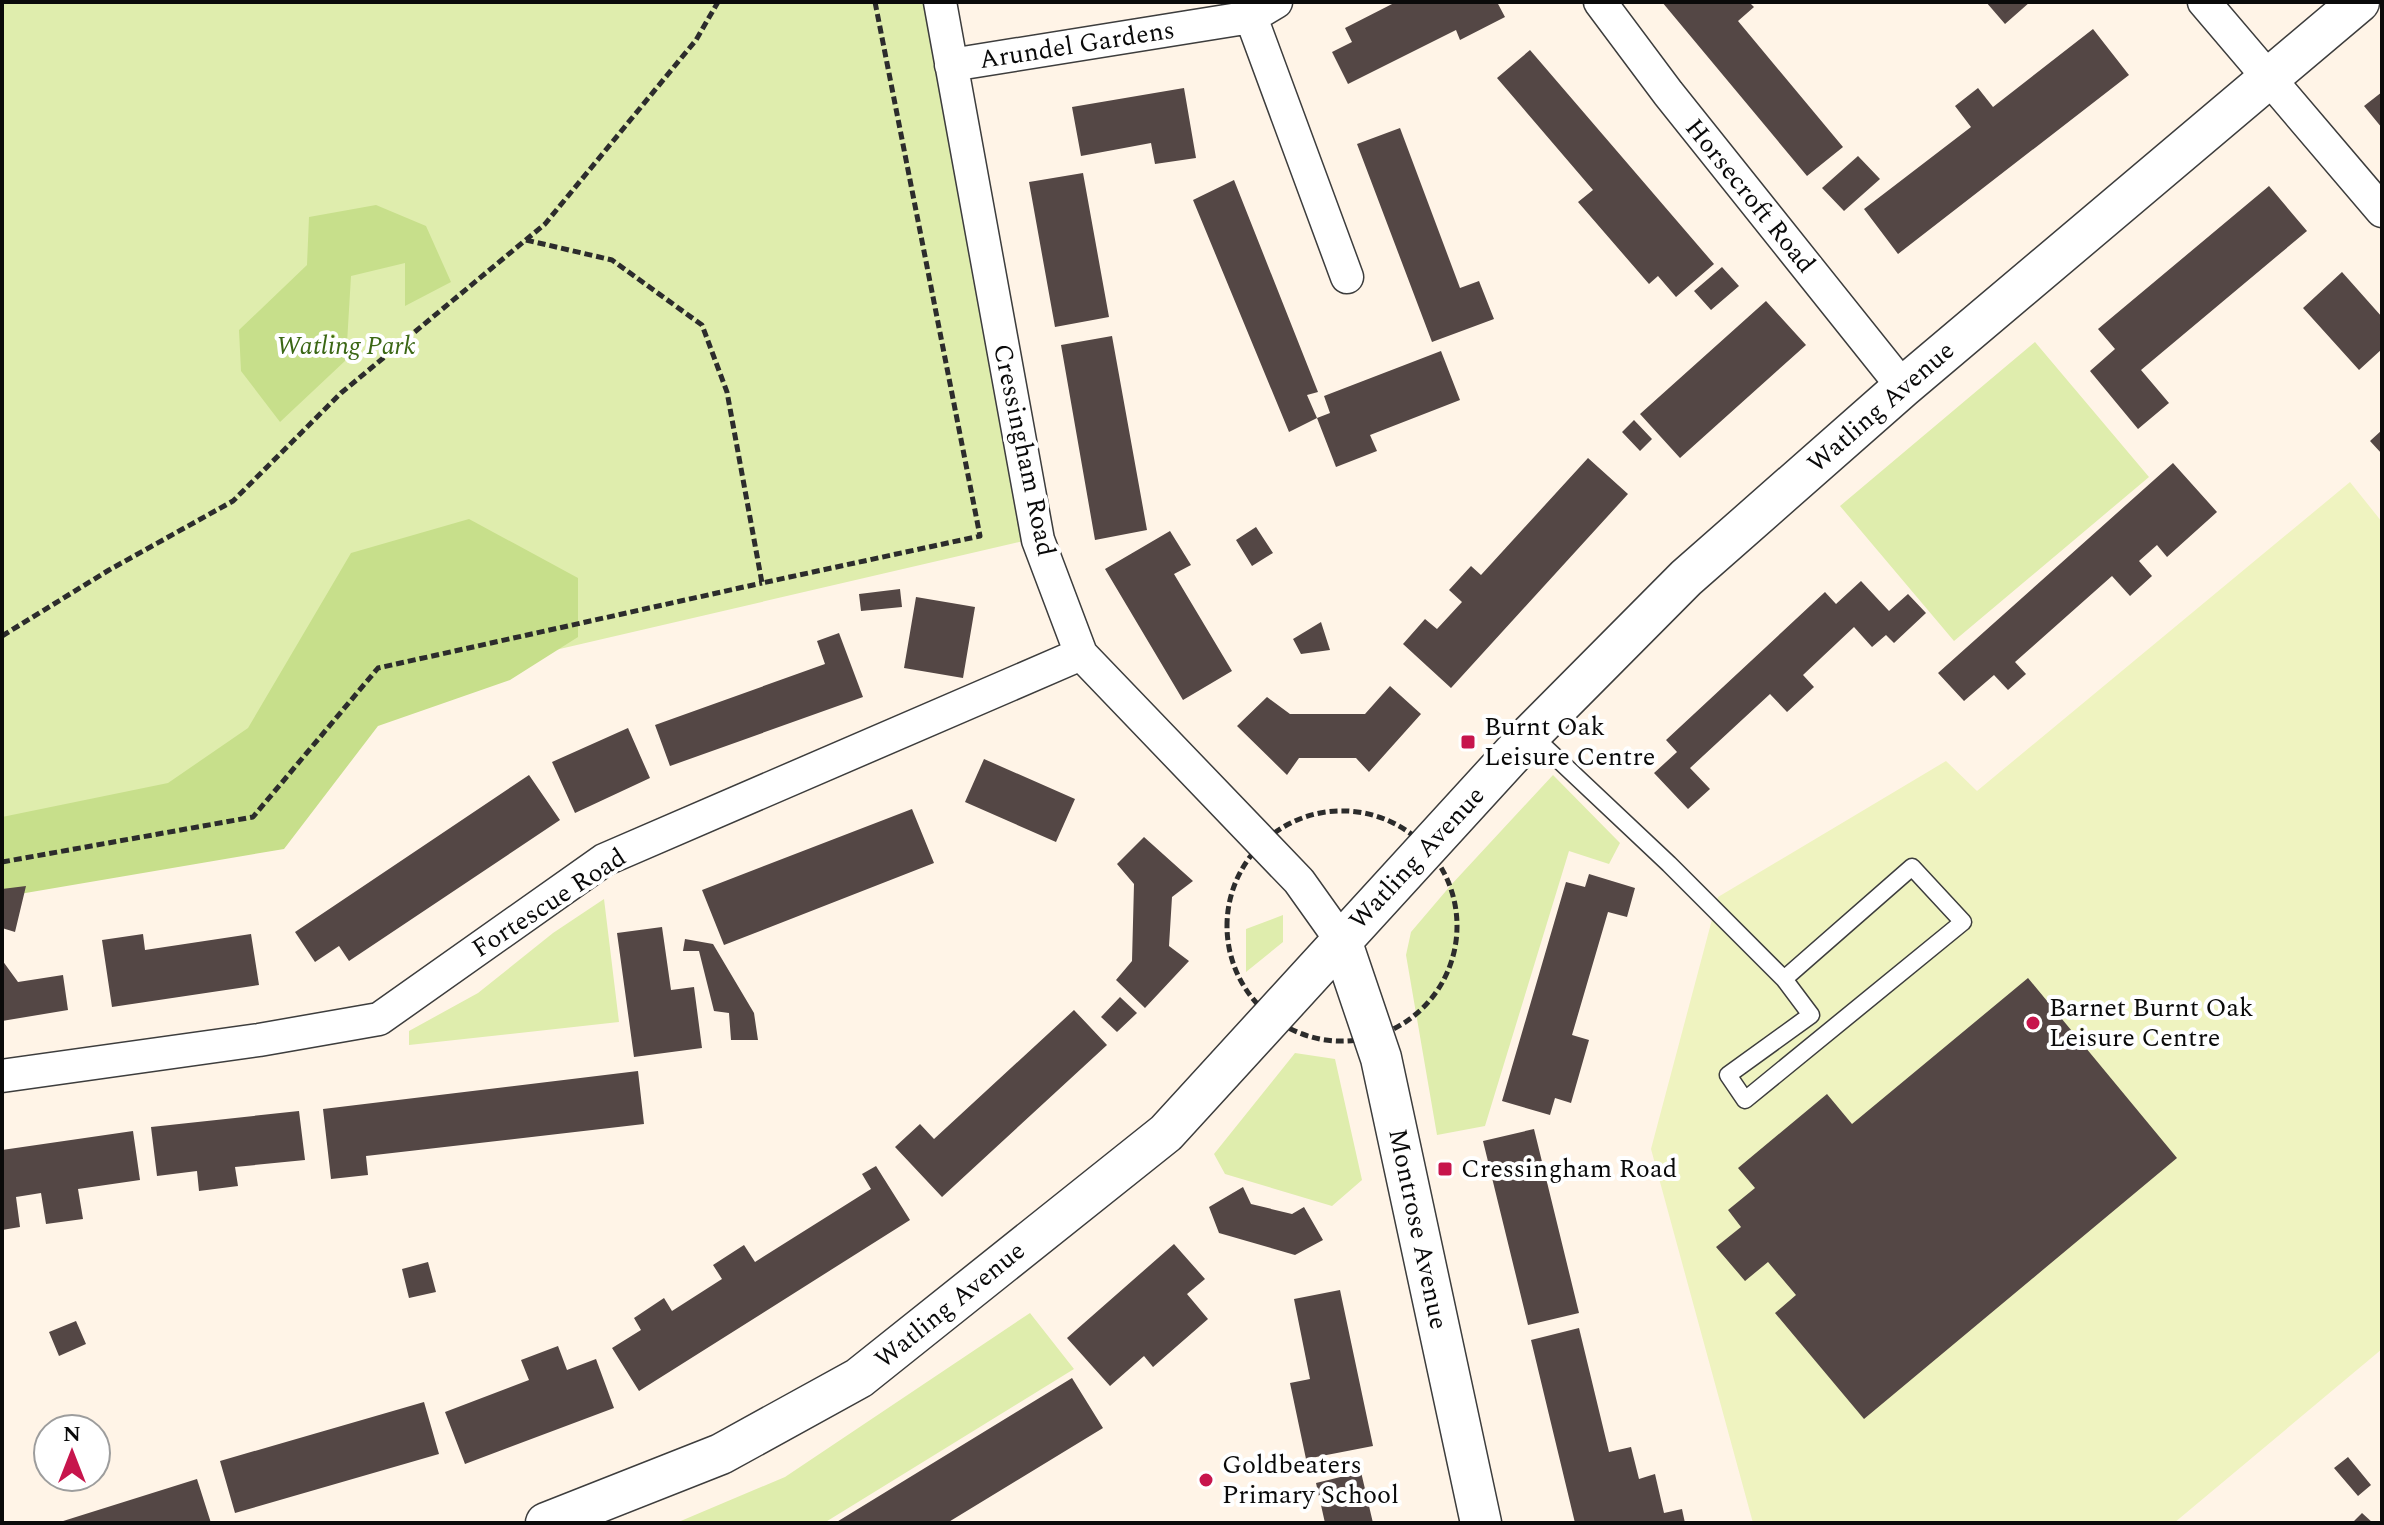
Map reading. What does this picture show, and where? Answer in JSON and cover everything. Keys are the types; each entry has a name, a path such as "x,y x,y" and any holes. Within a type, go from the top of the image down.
{"street":[{"name":"Cressingham Road","path":"940,2 1038,540 1081,654 1299,881 1341,940"},
{"name":"Horsecroft Road","path":"1600,2 1668,93 1903,387"},
{"path":"2204,2 2382,211"},
{"name":"Watling Avenue","path":"546,1523 721,1454 859,1378 1166,1133 1531,734 1686,578 1903,387 2359,2"},
{"name":"Arundel Gardens","path":"951,65 1264,10 1347,277"},
{"name":"Fortescue Road","path":"2,1076 259,1040 379,1019 604,860 1081,654"},
{"name":"Montrose Avenue","path":"1341,940 1381,1058 1481,1523"}],"lane":[{"path":"1531,734 1669,864 1784,979 1811,1015 1728,1075 1745,1100 1963,922 1912,867 1784,979"}],"path":[{"path":"2,636 109,570 233,501 341,393 545,224 696,40 718,2"},
{"path":"2,862 253,817 378,668 980,536 875,2"},
{"path":"526,240 612,260 702,325 727,392 762,583"}],"green space":[{"name":"Watling Park","path":"2,2 941,2 1036,538 371,693 2,878"},
{"path":"376,205 426,226 451,282 405,306 405,263 351,276 346,360 280,422 241,371 239,330 307,265 309,217"},
{"path":"2035,342 2149,477 1954,641 1840,506"},
{"name":"Barnet Burnt Oak Leisure Centre","path":"2350,482 2382,522 2382,1349 2174,1523 1753,1523 1651,1149 1718,897 1946,761 1977,791"},
{"path":"469,519 578,578 578,637 510,680 378,726 284,849 2,897 2,817 168,783 248,728 351,553"},
{"path":"1553,775 1620,843 1609,864 1569,851 1485,1126 1437,1135 1406,955 1411,932"},
{"path":"604,899 619,1022 409,1045 409,1031 478,993 553,933"},
{"path":"1283,915 1283,942 1246,972 1246,929"},
{"path":"1295,1053 1335,1059 1362,1180 1332,1206 1225,1174 1214,1154"},
{"path":"1030,1313 1074,1369 824,1523 676,1523 785,1477"}],"building":[{"path":"1396,2 1497,2 1505,17 1460,40 1456,30 1348,84 1332,52 1352,42 1345,28"},
{"path":"1662,2 1749,2 1754,7 1738,21 1843,147 1807,176"},
{"path":"1986,2 2030,2 2005,24"},
{"path":"2093,29 2129,75 1898,254 1864,209 1971,127 1955,106 1978,88 1993,107"},
{"path":"1530,50 1714,264 1676,297 1658,276 1649,284 1578,202 1593,190 1497,78"},
{"path":"1184,88 1196,158 1155,164 1151,143 1081,156 1072,107"},
{"path":"2382,92 2382,128 2364,106"},
{"path":"1400,128 1460,288 1479,281 1494,319 1432,342 1357,144"},
{"path":"1858,156 1880,179 1844,211 1822,188"},
{"path":"1083,173 1109,317 1055,327 1029,182"},
{"path":"1234,180 1318,392 1307,395 1317,418 1289,432 1193,200"},
{"path":"2269,186 2307,231 2141,370 2169,403 2138,429 2090,371 2115,349 2098,329"},
{"path":"1722,267 1739,286 1711,310 1694,291"},
{"path":"2342,272 2382,317 2382,349 2359,370 2303,308"},
{"path":"1766,301 1806,345 1680,458 1640,414"},
{"path":"1112,336 1147,530 1095,540 1061,345"},
{"path":"1441,351 1460,400 1370,435 1377,451 1336,467 1317,418 1330,413 1324,396"},
{"path":"1634,420 1652,439 1640,451 1622,432"},
{"path":"2382,430 2382,454 2370,441"},
{"path":"1588,458 1628,494 1451,688 1403,644 1425,619 1437,629 1462,602 1449,590 1471,566 1481,575"},
{"path":"2173,463 2217,512 2167,557 2157,545 2139,561 2152,576 2130,596 2112,576 2015,662 2026,674 2008,690 1994,675 1964,701 1938,673"},
{"path":"1256,527 1273,553 1252,566 1236,540"},
{"path":"1170,531 1191,565 1174,574 1232,671 1183,700 1105,569"},
{"path":"1861,581 1889,611 1908,594 1926,613 1894,643 1886,635 1872,647 1854,627 1803,675 1814,687 1787,712 1770,694 1690,768 1710,789 1688,809 1654,773 1677,752 1666,740 1825,592 1836,604"},
{"path":"900,589 902,607 861,611 859,594"},
{"path":"916,597 975,607 963,678 904,668"},
{"path":"1321,622 1330,650 1301,654 1293,639"},
{"path":"839,633 863,697 670,766 655,725 825,664 817,641"},
{"path":"1390,686 1421,714 1369,772 1356,758 1299,758 1287,775 1237,726 1267,697 1290,714 1365,714"},
{"path":"628,728 650,778 575,813 552,762"},
{"path":"984,759 1075,799 1056,842 965,802"},
{"path":"529,775 560,820 349,961 339,946 315,962 295,932"},
{"path":"912,809 934,863 724,945 702,890"},
{"path":"1144,837 1193,881 1172,897 1169,946 1189,961 1145,1008 1116,980 1132,961 1134,884 1117,864"},
{"path":"1589,874 1635,888 1627,917 1608,912 1572,1035 1589,1040 1571,1103 1555,1098 1550,1115 1502,1101 1566,882 1585,887"},
{"path":"26,886 15,932 2,928 2,889"},
{"path":"662,927 671,990 694,987 702,1048 634,1057 617,933"},
{"path":"143,934 145,950 251,934 259,985 112,1007 102,940"},
{"path":"685,939 713,944 754,1013 758,1040 731,1040 729,1013 714,1011 699,951 683,951"},
{"path":"2,960 18,982 63,975 68,1010 2,1021"},
{"name":"Barnet Burnt Oak Leisure Centre","path":"2028,978 2177,1158 1864,1419 1775,1313 1796,1295 1768,1262 1745,1281 1716,1247 1741,1227 1728,1210 1755,1188 1738,1168 1827,1094 1852,1124"},
{"path":"1120,997 1137,1013 1117,1032 1101,1017"},
{"path":"1074,1010 1107,1045 942,1197 895,1147 920,1124 934,1139"},
{"path":"638,1071 644,1124 366,1156 368,1175 331,1179 323,1109"},
{"path":"299,1111 305,1160 235,1167 238,1186 199,1191 197,1171 157,1176 151,1127"},
{"path":"1534,1129 1579,1313 1528,1325 1483,1141"},
{"path":"133,1131 140,1180 78,1189 83,1219 46,1224 41,1193 16,1197 20,1227 2,1230 2,1150"},
{"path":"876,1166 910,1220 639,1391 612,1348 641,1330 634,1318 664,1298 672,1311 722,1279 713,1265 744,1245 755,1262 871,1189 862,1174"},
{"path":"1243,1187 1251,1204 1292,1214 1304,1207 1323,1240 1295,1255 1219,1233 1209,1207"},
{"path":"1174,1244 1205,1279 1187,1294 1208,1319 1153,1367 1144,1356 1110,1386 1067,1338"},
{"path":"428,1262 436,1292 409,1298 402,1269"},
{"path":"1340,1290 1373,1446 1306,1459 1290,1383 1310,1379 1294,1299"},
{"path":"76,1321 86,1344 59,1356 49,1332"},
{"path":"1579,1328 1609,1452 1631,1447 1639,1479 1655,1474 1664,1513 1682,1509 1685,1523 1575,1523 1531,1340"},
{"path":"558,1346 567,1370 596,1359 614,1408 465,1464 445,1412 529,1380 521,1360"},
{"path":"1072,1378 1103,1428 947,1523 835,1523"},
{"path":"424,1402 439,1454 235,1513 220,1461"},
{"path":"2348,1457 2371,1485 2358,1496 2334,1468"},
{"path":"1361,1472 1373,1523 1325,1523 1316,1483"},
{"path":"197,1479 211,1523 60,1523 60,1522"},
{"path":"2362,1513 2373,1523 2352,1523"}],"place":[{"name":"Burnt Oak Leisure Centre","path":"1468,742"},
{"name":"Barnet Burnt Oak Leisure Centre","path":"2033,1023"},
{"name":"Cressingham Road","path":"1445,1169"},
{"name":"Goldbeaters Primary School","path":"1206,1480"}]}
